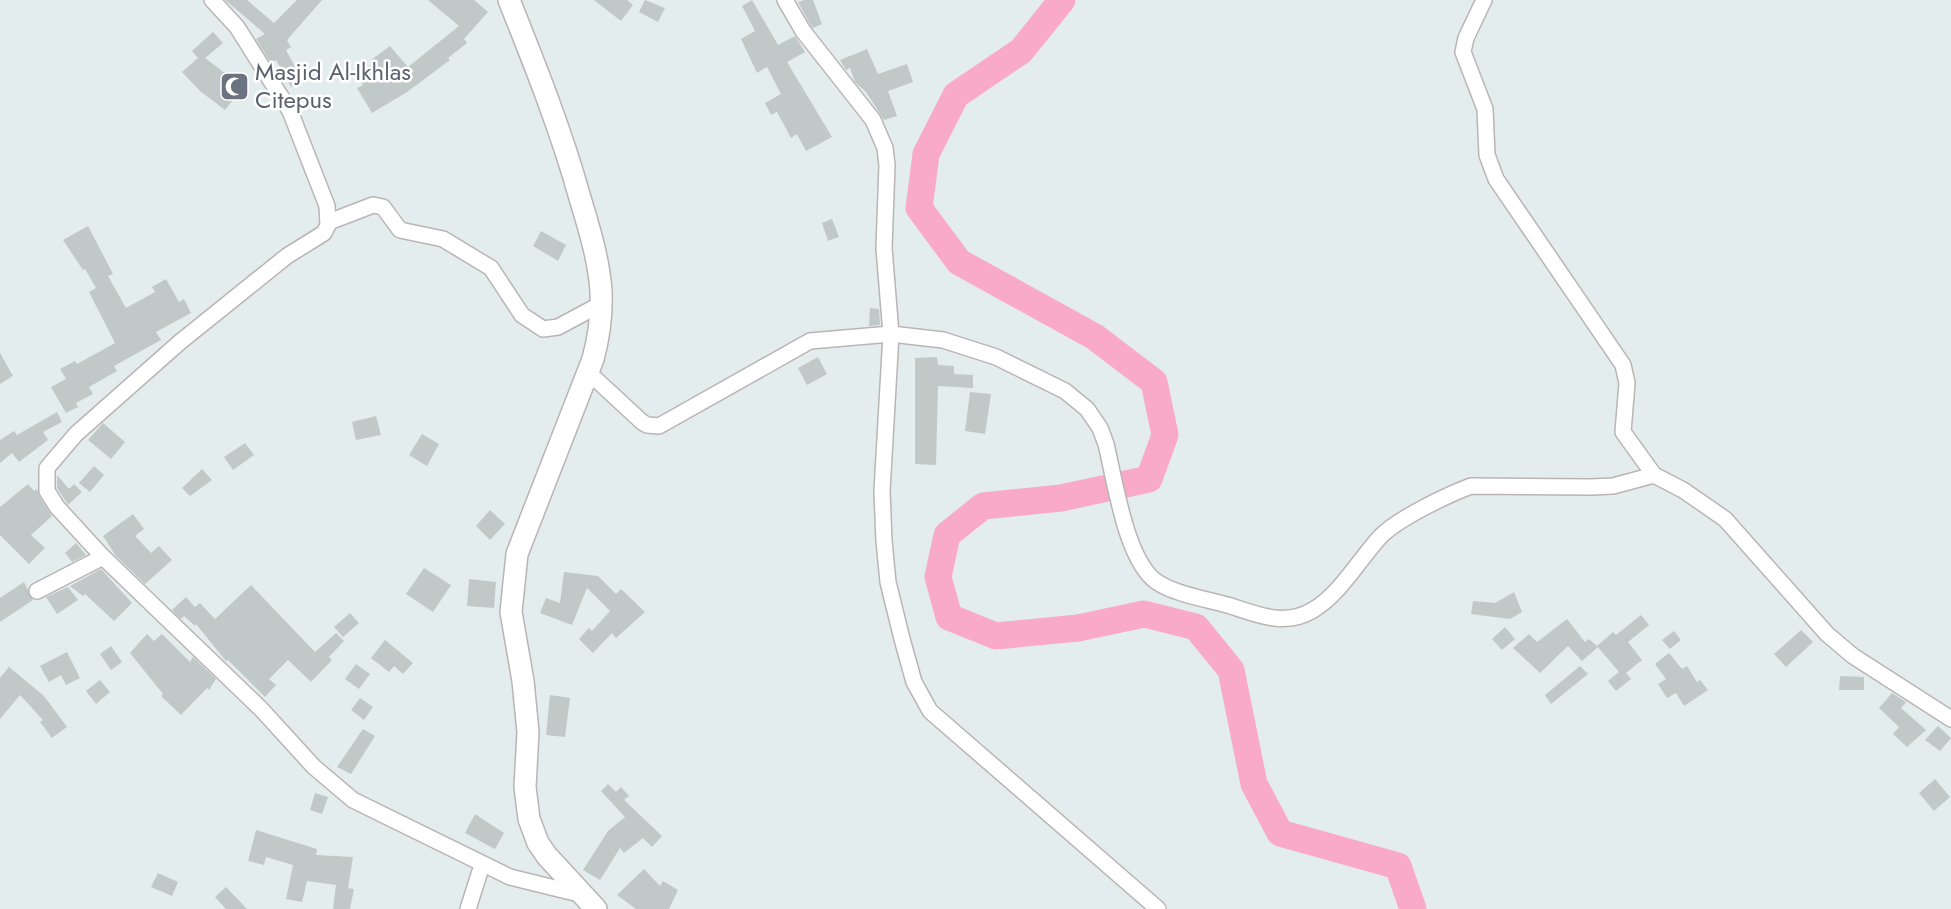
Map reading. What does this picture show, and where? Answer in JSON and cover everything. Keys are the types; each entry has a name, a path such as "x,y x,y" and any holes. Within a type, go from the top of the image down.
{"main road":[{"path":"509,0 545,88 570,162 592,239 601,304 600,327 588,372 517,554 511,612 523,681 528,732 525,787 529,819 538,843 547,856 589,902"}],"street":[{"path":"212,0 237,27 290,111 327,206 329,222 324,233 287,256 180,342 76,435 47,468 46,484 51,499 103,556 252,700 315,767 353,800 482,865 510,877 589,902"},
{"path":"785,0 803,31 859,99 880,131 887,165 884,248 891,334 882,491 884,541 888,582 914,682 930,711 1158,909"},
{"path":"1484,0 1466,38 1463,52 1485,109 1488,164 1623,365 1627,383 1623,432 1654,475 1683,490 1725,519 1827,634 1852,656 1951,719"},
{"path":"329,222 373,205 382,207 400,230 443,239 491,268 522,315 543,329 558,327 601,304"},
{"path":"588,372 642,422 659,426 810,341 891,334 943,340 996,357 1065,391 1087,409 1100,428 1138,561 1157,582 1262,618 1298,617 1328,599 1383,534 1454,492 1471,486 1613,486 1654,475"},
{"path":"36,591 103,556"},
{"path":"468,909 482,865"}],"building":[{"path":"225,0 247,0 274,23 297,0 322,0 287,40 291,47 286,50 303,81 291,87 276,60 271,63 256,39 265,34"},
{"path":"428,0 474,0 488,12 464,39 467,43 448,58 450,60 407,92 372,113 357,88 363,85 356,74 374,63 371,60 390,46 408,67 459,26"},
{"path":"594,0 627,0 633,5 621,21"},
{"path":"645,0 665,8 658,22 639,12"},
{"path":"752,0 778,45 795,36 805,52 787,62 832,137 806,151 797,134 791,138 777,112 771,115 765,103 781,94 767,67 757,73 741,39 755,31 742,6"},
{"path":"813,0 822,24 813,28 811,26 798,2"},
{"path":"213,32 223,43 205,58 243,87 225,110 200,91 182,72 198,58 192,51"},
{"path":"867,49 878,74 907,64 913,82 888,91 897,116 884,120 866,92 855,82 850,68 846,70 840,60"},
{"path":"832,219 839,237 828,241 822,223"},
{"path":"88,226 113,274 108,276 126,308 155,292 152,287 166,279 179,302 184,299 191,313 156,332 161,340 114,366 117,371 89,387 93,394 76,403 78,407 66,413 51,387 66,379 60,369 75,361 77,364 115,343 89,292 96,288 63,240"},
{"path":"541,231 566,245 558,261 533,246"},
{"path":"870,308 879,309 880,325 869,326"},
{"path":"0,353 13,376 0,384"},
{"path":"818,357 827,374 807,385 798,368"},
{"path":"937,357 938,365 954,366 954,374 973,375 973,388 938,386 936,465 915,464 915,358"},
{"path":"970,392 991,394 985,434 965,431"},
{"path":"57,412 62,422 43,432 48,440 19,462 12,453 0,463 0,440 14,431 17,435"},
{"path":"376,416 381,435 356,440 352,422"},
{"path":"103,423 125,442 111,459 88,440"},
{"path":"422,434 439,444 427,466 409,455"},
{"path":"245,443 254,455 233,470 224,457"},
{"path":"94,466 104,475 90,492 79,483"},
{"path":"202,469 212,480 190,496 182,488"},
{"path":"57,475 69,489 74,484 82,492 68,505 57,488"},
{"path":"28,484 34,491 37,489 52,516 31,535 45,548 29,564 0,535 0,507"},
{"path":"490,510 505,524 490,540 476,526"},
{"path":"133,514 144,529 135,536 151,553 159,546 172,560 145,584 116,556 103,536"},
{"path":"76,543 86,555 72,562 65,553"},
{"path":"424,568 451,585 433,612 406,594"},
{"path":"101,569 132,603 114,621 85,594 83,596 70,586"},
{"path":"564,572 598,576 616,594 621,589 645,612 616,638 612,633 593,653 579,639 589,628 592,631 610,611 587,588 572,625 540,613 546,598 560,603"},
{"path":"469,579 496,582 494,608 467,606"},
{"path":"24,582 33,600 0,622 0,598"},
{"path":"251,585 315,652 336,633 344,641 329,657 332,660 311,682 288,660 269,679 276,685 265,697 228,660 226,661 196,624 195,626 184,616 181,619 172,610 186,597 195,607 200,603 215,619"},
{"path":"68,587 78,600 57,614 46,597"},
{"path":"1514,592 1522,612 1510,619 1471,614 1473,601 1495,603"},
{"path":"350,613 359,623 343,637 334,627"},
{"path":"1641,615 1649,625 1628,642 1642,660 1626,673 1631,679 1616,691 1608,681 1619,672 1597,646 1613,632 1616,635"},
{"path":"1567,619 1585,642 1589,639 1598,647 1582,661 1568,646 1540,673 1513,648 1529,634 1537,642"},
{"path":"1505,627 1515,639 1502,650 1492,639"},
{"path":"1801,630 1813,642 1786,667 1774,654"},
{"path":"1674,631 1681,640 1670,649 1662,640"},
{"path":"147,634 154,641 162,634 190,662 193,657 216,679 209,690 207,688 181,715 161,696 163,694 130,653"},
{"path":"385,640 413,663 403,674 394,666 389,672 371,658"},
{"path":"111,646 122,662 111,670 100,654"},
{"path":"67,652 80,678 66,685 61,675 49,682 40,666"},
{"path":"1669,653 1682,669 1687,666 1697,682 1700,680 1708,690 1684,706 1676,693 1667,698 1658,684 1666,679 1655,664"},
{"path":"356,664 370,674 359,689 345,679"},
{"path":"1580,666 1588,674 1551,704 1545,695"},
{"path":"9,667 44,696 67,727 52,738 40,722 43,720 20,695 0,719 0,678"},
{"path":"1840,676 1864,677 1864,690 1839,690"},
{"path":"100,680 110,692 96,704 86,691"},
{"path":"1892,693 1906,702 1901,708 1926,730 1907,747 1893,734 1899,727 1879,708"},
{"path":"550,695 570,698 565,737 546,735"},
{"path":"360,698 373,707 364,720 351,710"},
{"path":"1938,726 1951,738 1940,751 1925,740"},
{"path":"363,729 375,736 351,774 337,767"},
{"path":"1935,779 1950,797 1934,811 1919,793"},
{"path":"608,784 616,792 621,787 629,796 624,800 662,836 652,847 643,838 624,853 620,848 600,880 583,870 608,831 625,817 601,791"},
{"path":"315,793 328,797 322,814 310,810"},
{"path":"475,814 504,833 495,849 465,833"},
{"path":"256,830 317,849 316,855 353,857 348,888 354,889 350,909 333,909 336,885 307,881 302,902 286,899 293,865 266,857 264,865 248,861"},
{"path":"644,869 660,886 663,881 678,890 669,909 636,909 617,895"},
{"path":"158,873 178,882 172,896 151,887"},
{"path":"226,887 247,909 226,909 215,897"}],"waterway":[{"path":"1062,0 1021,51 956,95 926,154 919,208 959,262 1095,337 1154,382 1165,435 1149,479 1061,498 983,506 947,535 938,577 949,617 996,636 1078,628 1144,614 1196,627 1231,670 1254,784 1280,833 1398,866 1413,909"}],"place":[{"name":"Masjid Al-Ikhlas Citepus","path":"234,86"}]}
